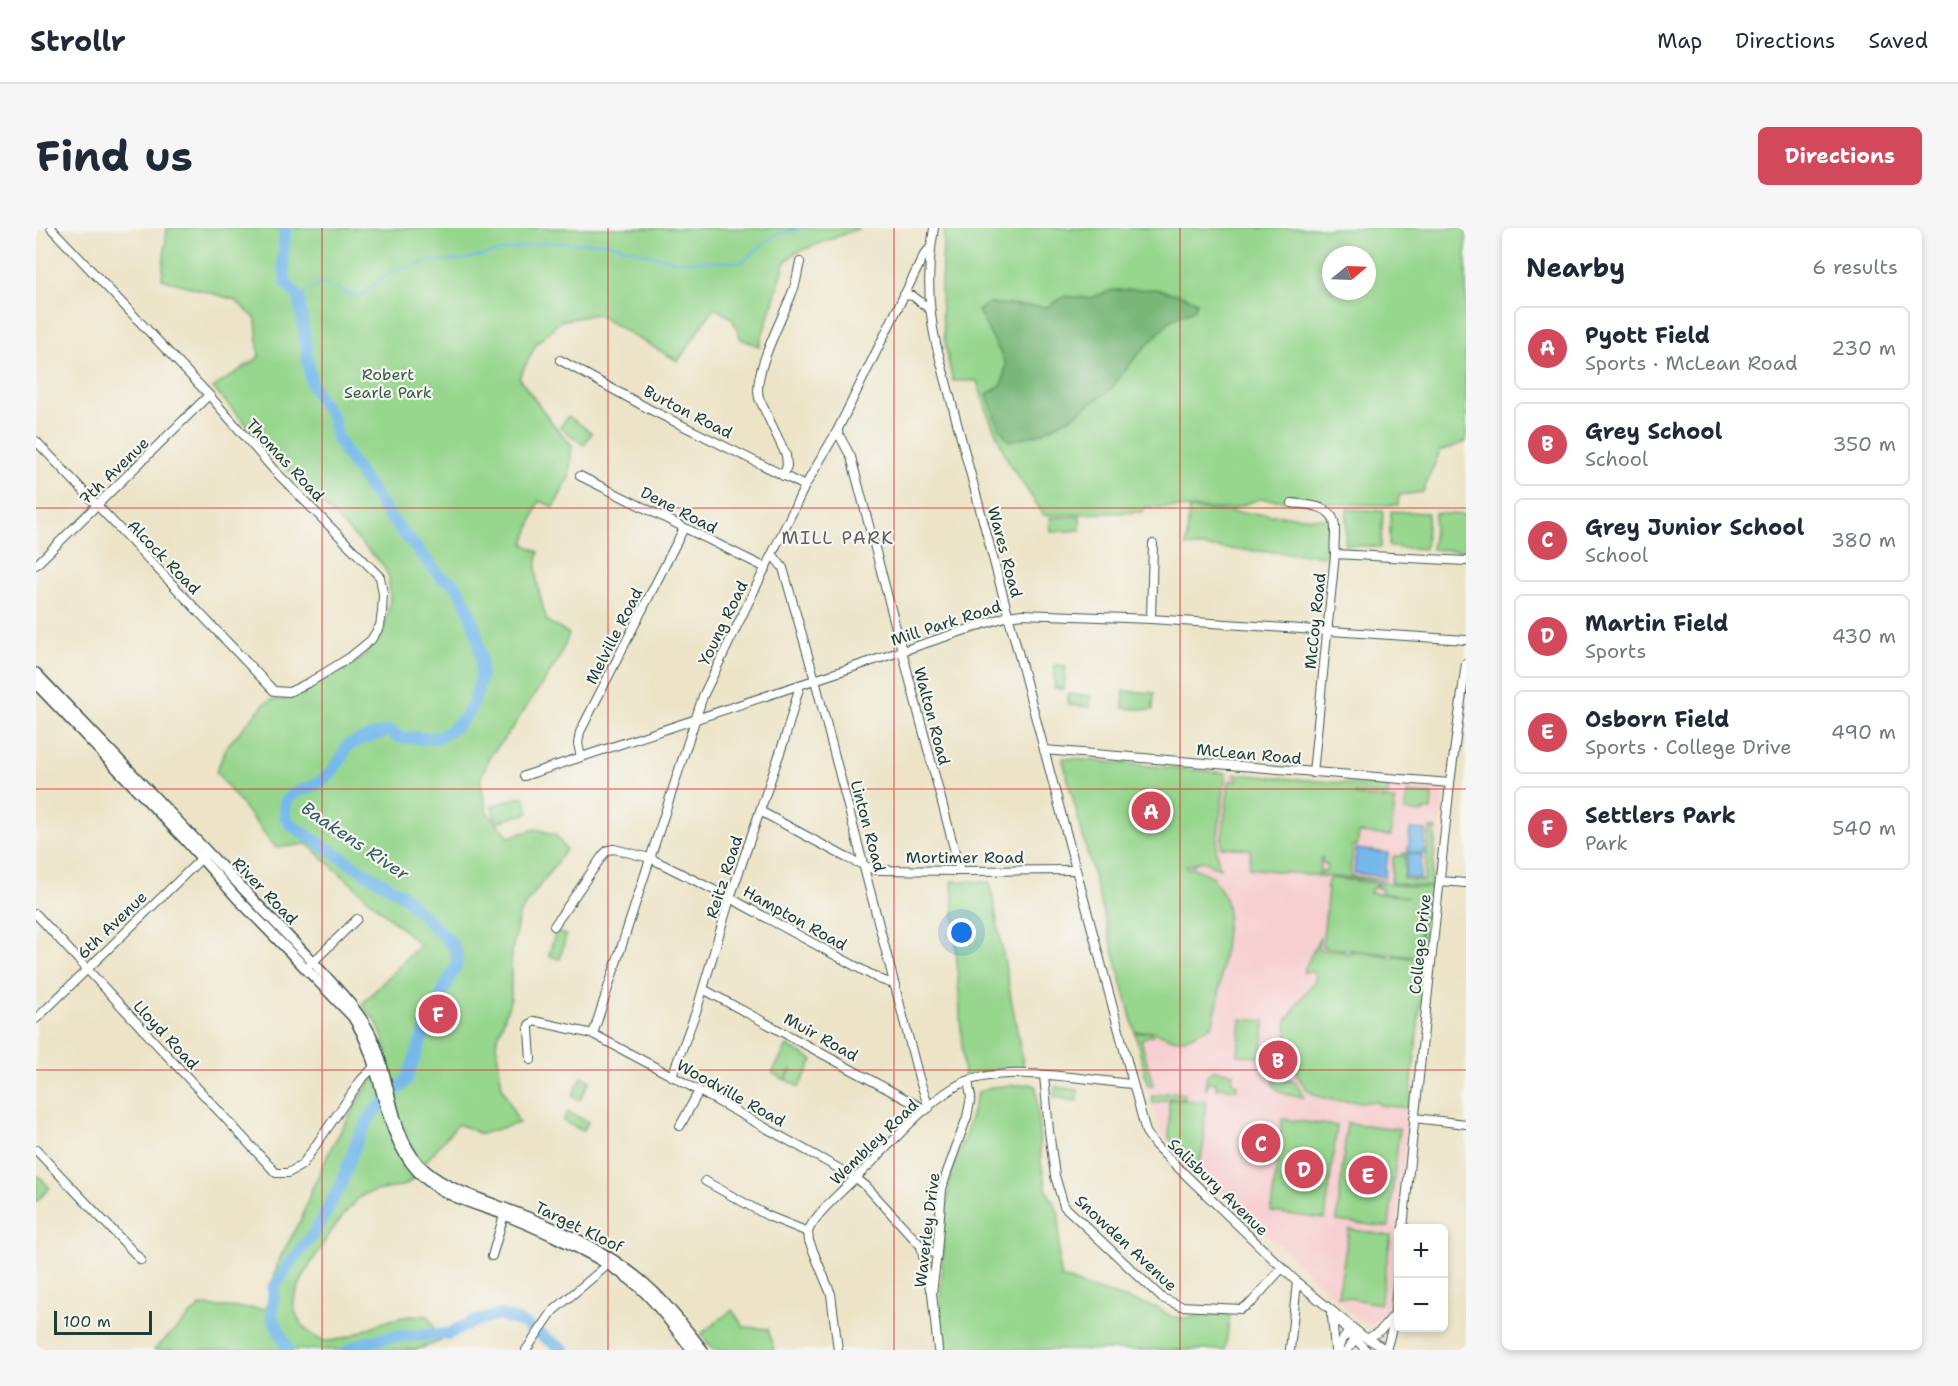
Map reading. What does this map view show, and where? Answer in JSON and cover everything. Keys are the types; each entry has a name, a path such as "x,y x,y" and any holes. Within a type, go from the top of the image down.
{"main road":[{"name":"River Road","path":"36,673 58,701 240,893 357,1012 377,1047 377,1067 416,1165"},
{"name":"River Road","path":"36,684 58,701"},
{"name":"Target Kloof","path":"416,1165 433,1185 456,1198 504,1215 610,1262 622,1264 654,1292 685,1335 692,1350"},
{"name":"Target Kloof","path":"416,1165 463,1193 558,1230 610,1262"},
{"name":"Target Kloof","path":"685,1335 703,1350"}],"street":[{"name":"Thomas Road","path":"51,228 209,396 273,469 380,579 383,598 380,626 371,640 349,658 310,682 286,693 274,691"},
{"name":"Wares Road","path":"934,228 928,279 929,309 936,344 1101,965"},
{"name":"Young Road","path":"593,1034 702,696 806,486 837,431 924,255 931,247"},
{"path":"783,476 787,466 786,455 759,398 758,388 769,348 795,285 800,262"},
{"path":"904,295 913,296 929,309"},
{"name":"Burton Road","path":"560,360 806,486"},
{"name":"7th Avenue","path":"36,565 209,396"},
{"name":"Walton Road","path":"837,431 845,442 851,458 960,871"},
{"name":"Alcock Road","path":"36,441 274,691"},
{"name":"Dene Road","path":"580,476 766,568"},
{"name":"McCoy Road","path":"1292,503 1325,510 1334,521 1335,554 1313,773"},
{"name":"Melville Road","path":"581,758 578,744 580,732 684,528"},
{"path":"1151,619 1153,544"},
{"path":"1335,554 1466,561"},
{"name":"Linton Road","path":"773,555 781,565 785,576 815,680 928,1109"},
{"name":"Mill Park Road","path":"524,776 1008,616 1029,613 1151,619 1466,640"},
{"name":"College Drive","path":"1403,1224 1450,783 1466,663"},
{"name":"Reitz Road","path":"672,1076 785,738 800,685"},
{"name":"McLean Road","path":"1044,750 1450,783"},
{"name":"Mortimer Road","path":"760,811 864,867 885,870 1076,870"},
{"name":"Hampton Road","path":"554,926 606,852 614,849 650,858 730,898 879,979 896,985"},
{"name":"6th Avenue","path":"36,1019 204,855"},
{"path":"1440,881 1466,883"},
{"name":"Lloyd Road","path":"36,914 276,1173 288,1173 302,1165 361,1080 377,1067"},
{"path":"310,965 357,919"},
{"name":"Salisbury Avenue","path":"1101,965 1144,1125 1155,1145 1282,1268 1322,1301 1366,1350"},
{"name":"Muir Road","path":"703,988 928,1109"},
{"name":"Woodville Road","path":"531,1060 529,1029 534,1021 593,1034 856,1178 921,1246"},
{"name":"Wembley Road","path":"808,1232 815,1219 856,1178 954,1087 995,1075 1044,1075 1132,1084"},
{"name":"Snowden Avenue","path":"1044,1075 1055,1176 1064,1206 1162,1298 1181,1306 1241,1309 1252,1302 1282,1268"},
{"name":"Waverley Drive","path":"938,1350 932,1293 943,1184 967,1117 970,1097 969,1081"},
{"path":"680,1126 699,1091"},
{"path":"1414,1118 1466,1124"},
{"path":"36,1150 141,1260"},
{"path":"705,1181 768,1216 808,1232 809,1241 829,1288 838,1350"},
{"path":"492,1256 504,1215"},
{"path":"921,1246 937,1253"},
{"path":"921,1246 932,1293"},
{"path":"526,1350 559,1305 610,1262"},
{"path":"1290,1350 1297,1282"},
{"name":"Salisbury Avenue","path":"1322,1301 1331,1314 1353,1333 1386,1350"},
{"path":"1331,1314 1337,1350"},
{"path":"1367,1339 1380,1331 1394,1315"},
{"path":"1386,1350 1393,1329 1394,1315"},
{"path":"1337,1350 1353,1333"},
{"path":"1348,1350 1353,1333"}],"shaded area":[{"path":"1063,758 1444,791 1397,1224 1394,1224 1394,1255 1388,1311 1380,1320 1369,1324 1358,1320 1160,1133"}],"green space":[{"name":"Robert Searle Park","path":"167,228 860,228 795,253 786,261 759,346 741,339 732,318 714,308 678,361 596,314 561,321 537,343 519,378 555,427 572,445 569,477 554,507 539,501 524,544 539,552 537,578 547,621 569,634 559,659 489,758 480,780 487,812 496,822 492,806 524,796 529,813 497,822 509,837 536,829 556,835 566,850 519,914 511,959 511,998 496,1043 502,1087 519,1123 481,1134 458,1124 409,1183 363,1195 345,1213 322,1245 303,1278 294,1302 296,1314 307,1330 316,1338 329,1341 345,1338 380,1323 402,1317 428,1316 441,1341 416,1350 154,1350 200,1306 266,1309 278,1262 303,1215 311,1191 332,1146 388,1051 377,1023 362,1004 420,945 307,844 276,848 216,772 227,746 265,703 285,699 360,660 383,634 390,601 389,577 383,565 292,474 213,388 259,357 256,319 235,300 162,279"},
{"path":"945,228 1466,228 1466,442 1440,451 1423,492 1399,495 1398,505 1259,499 1232,509 1145,507 1143,512 1044,515 1010,465 989,417 977,381 953,381 945,342 941,286"},
{"path":"1157,289 1197,302 1194,310 1171,320 1135,358 1111,389 1072,417 1039,434 1009,441 998,426 987,394 1002,385 1006,364 978,311 988,303 1047,307 1065,296 1089,298 1113,290"},
{"path":"568,416 592,433 584,445 560,427"},
{"path":"1189,509 1330,519 1328,556 1186,546"},
{"path":"1347,509 1383,511 1381,547 1345,545"},
{"path":"1391,511 1428,513 1425,549 1389,547"},
{"path":"1435,513 1466,515 1466,551 1432,549"},
{"path":"1080,516 1080,530 1051,532 1050,518"},
{"path":"1055,665 1066,666 1064,689 1054,688"},
{"path":"1124,691 1154,693 1153,710 1123,708"},
{"path":"1068,694 1091,696 1090,707 1068,705"},
{"path":"1063,758 1226,773 1216,851 1220,868 1203,861 1194,865 1186,865 1187,868 1194,868 1214,877 1213,879 1225,896 1228,913 1218,1002 1212,1026 1184,1039 1173,1039 1152,1031 1135,1032"},
{"path":"1235,774 1388,787 1388,796 1355,793 1356,796 1394,800 1395,802 1391,836 1359,833 1357,846 1353,846 1350,876 1387,881 1321,876 1322,871 1326,871 1327,864 1322,863 1323,858 1321,858 1319,876 1249,868 1251,849 1221,847 1229,783 1231,780 1237,782 1238,778"},
{"path":"1407,793 1432,795 1431,810 1425,810 1425,813 1405,811"},
{"path":"1430,828 1436,829 1431,887 1391,883 1393,857 1403,856 1403,853 1406,853 1404,866 1406,867 1403,879 1424,881"},
{"path":"1331,878 1376,883 1376,888 1372,888 1370,893 1408,897 1382,893 1378,888 1378,883 1433,889 1409,1108 1379,1105 1378,1102 1323,1098 1313,1094 1305,1086 1293,1065 1287,1040 1287,1018 1290,1018 1298,1002 1316,979 1313,972 1303,972 1320,937 1318,949 1320,950 1418,959 1425,899 1423,899 1417,957 1322,947 1328,889 1326,888"},
{"path":"952,881 990,882 1024,1069 986,1071 964,1078"},
{"path":"555,932 566,935 560,959 549,956"},
{"path":"1241,1019 1265,1021 1261,1057 1238,1055"},
{"path":"1150,1032 1153,1035 1141,1039 1153,1085 1148,1086 1135,1033"},
{"path":"787,1046 813,1060 799,1087 786,1080 792,1068 785,1080 772,1073"},
{"path":"1214,1070 1233,1073 1232,1082 1237,1083 1237,1089 1218,1087 1216,1089 1216,1083 1208,1082 1205,1088 1207,1075"},
{"path":"582,1077 590,1081 580,1100 572,1096"},
{"path":"1273,1078 1296,1082 1304,1097 1281,1092 1274,1086"},
{"path":"1030,1084 1036,1086 1041,1163 1046,1188 1059,1214 1061,1277 1158,1308 1172,1317 1189,1318 1203,1314 1230,1315 1225,1350 942,1350 939,1330 944,1226 951,1173 978,1092 991,1087"},
{"path":"1055,1087 1078,1090 1077,1101 1054,1097"},
{"path":"1171,1092 1185,1094 1185,1099 1170,1098 1170,1100 1205,1101 1204,1143 1199,1168 1173,1143 1180,1143 1173,1142 1169,1138 1169,1099 1153,1103 1152,1096"},
{"path":"568,1112 588,1122 583,1131 563,1121"},
{"path":"1282,1119 1337,1126 1325,1219 1271,1212"},
{"path":"1347,1123 1399,1129 1389,1227 1337,1221"},
{"path":"39,1176 50,1188 36,1202 36,1179"},
{"path":"1349,1229 1391,1236 1380,1304 1338,1296"},
{"path":"732,1310 744,1327 768,1329 774,1350 713,1350 701,1334"}],"water":[{"path":"1410,829 1426,830 1424,854 1408,852"},
{"path":"1356,849 1388,853 1385,877 1354,873"},
{"path":"1408,853 1422,855 1420,879 1405,877"}],"waterway":[{"name":"Baakens River","path":"285,228 283,259 286,283 299,297 311,382 318,397 333,418 336,435 344,451 389,516 441,577 458,588 471,615 481,658 481,677 474,702 456,726 440,737 403,738 391,731 350,744 346,746 338,764 324,779 296,792 285,803 285,817 291,825 403,895 454,946 457,956 456,966 430,1017 406,1081 371,1115 357,1141 341,1185 315,1232 274,1287 272,1316 288,1350"},
{"path":"299,297 322,283 359,297 392,271 431,261 462,260 541,243 608,243 674,261 742,262 776,234 802,228"},
{"name":"Baakens River","path":"348,1350 366,1342 397,1336 448,1334 475,1321 500,1315 521,1322 564,1350"}],"place":[{"name":"Pyott Field","path":"1151,811"},
{"name":"Settlers Park","path":"438,1014"},
{"name":"Grey School","path":"1278,1060"},
{"name":"Grey Junior School","path":"1261,1143"},
{"name":"Martin Field","path":"1304,1169"},
{"name":"Osborn Field","path":"1368,1175"}],"district":[{"name":"MILL PARK","path":"838,538"}]}
